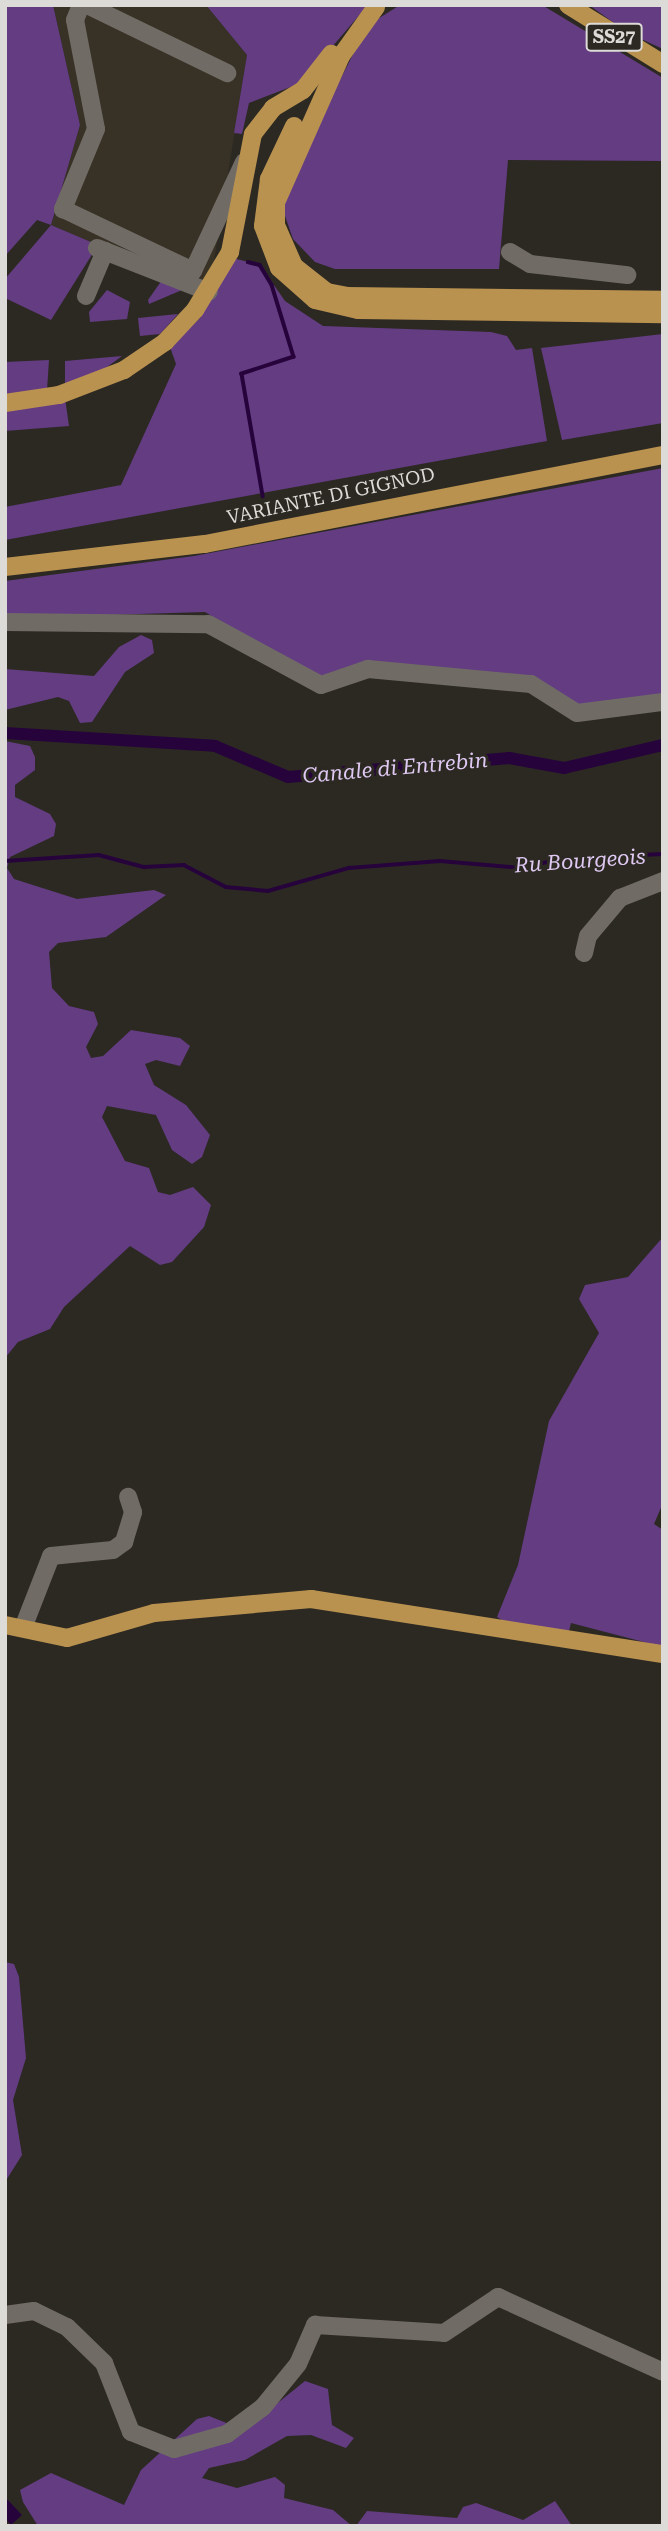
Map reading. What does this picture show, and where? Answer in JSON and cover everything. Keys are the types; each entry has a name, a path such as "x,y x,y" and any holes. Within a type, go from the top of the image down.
{"main road":[{"name":"SS27","path":"568,5 663,64"},
{"path":"265,116 304,106 378,6"},
{"path":"378,6 345,34 320,72 269,179 263,226 279,268 315,300 358,310 663,314"},
{"path":"341,56 276,203 283,246 308,280 347,296 663,300"},
{"path":"5,403 59,395 124,370 165,342 209,292 242,214 251,146 265,116 320,72"},
{"path":"265,116 286,119 286,144"},
{"name":"VARIANTE DI GIGNOD","path":"5,567 205,544 663,456"},
{"path":"5,1625 67,1638 154,1613 311,1599 663,1654"}],"street":[{"path":"81,5 75,20 96,130 63,209 193,271 251,146"},
{"path":"87,5 227,73"},
{"path":"86,296 101,250 209,292"},
{"path":"510,252 530,264 627,275"},
{"path":"5,622 208,624 321,685 368,669 531,684 577,713 663,702"},
{"path":"584,953 589,936 620,898 663,881"},
{"path":"23,1628 51,1556 113,1550 124,1542 133,1512 128,1497"},
{"path":"5,2315 34,2311 67,2327 104,2362 131,2432 174,2449 227,2434 263,2407 298,2364 315,2325 444,2333 498,2297 663,2372"}],"shaded area":[{"path":"5,5 53,5 80,125 51,225 37,220 5,256"},
{"path":"53,5 206,5 247,55 209,292 51,225 80,125"},
{"path":"206,5 368,5 301,83 249,103 242,134 234,133 247,55"},
{"path":"400,5 542,5 663,78 663,161 508,160 499,269 335,269 315,262 293,239 283,210 294,170 368,25"},
{"path":"589,5 663,5 663,49 628,33"},
{"path":"51,225 98,245 51,320 5,298 5,279"},
{"path":"229,257 260,265 285,301 323,326 491,332 507,336 516,350 532,348 547,441 5,540 5,507 121,485 176,364 170,347 201,317"},
{"path":"162,280 182,290 149,304 148,300"},
{"path":"107,290 130,302 127,319 90,322 89,312"},
{"path":"178,314 160,334 140,336 138,318"},
{"path":"663,334 663,423 562,440 541,348"},
{"path":"122,356 99,373 65,386 65,361"},
{"path":"49,360 47,390 5,396 5,362"},
{"path":"65,398 69,426 5,431 5,408"},
{"path":"663,468 663,698 570,706 539,679 521,675 310,675 205,612 5,618 5,581 194,556"},
{"path":"141,635 152,640 154,653 125,672 92,722 80,723 69,701 58,697 5,710 5,669 94,676 119,647"},
{"path":"5,741 30,746 35,757 35,770 15,785 15,797 50,814 56,824 54,836 10,857 7,868 14,879 77,899 154,890 166,895 106,937 58,943 49,952 52,988 69,1006 94,1012 98,1024 86,1047 91,1058 103,1056 131,1030 180,1038 190,1046 180,1066 156,1060 145,1064 154,1085 186,1105 210,1135 202,1157 192,1164 172,1150 156,1115 107,1106 102,1117 125,1161 149,1168 158,1192 170,1195 193,1187 211,1205 204,1227 172,1262 160,1265 130,1246 64,1307 50,1329 18,1342 5,1358"},
{"path":"663,1237 663,1503 654,1524 663,1530 663,1647 571,1623 569,1631 505,1622 497,1617 518,1565 549,1421 599,1333 579,1299 585,1285 628,1277"},
{"path":"5,1962 14,1964 19,1977 26,2058 13,2100 22,2155 5,2182"},
{"path":"305,2381 328,2389 332,2425 354,2438 346,2448 311,2435 287,2436 245,2460 209,2468 202,2478 237,2488 275,2477 285,2485 284,2498 333,2510 352,2526 38,2526 23,2502 20,2490 51,2473 124,2505 141,2470 197,2419 209,2416 244,2430"},
{"path":"5,2497 22,2515 11,2525 5,2518"},
{"path":"555,2501 572,2526 356,2526 367,2511 457,2518 463,2507 476,2503 523,2520"}],"waterway":[{"path":"248,262 260,265 272,285 294,357 242,374 263,496"},
{"name":"Canale di Entrebin","path":"5,733 215,746 288,777 509,758 564,768 663,745"},
{"name":"Ru Bourgeois","path":"5,861 99,855 144,867 184,865 226,887 268,891 349,868 440,861 522,868 565,858 663,854"}]}
